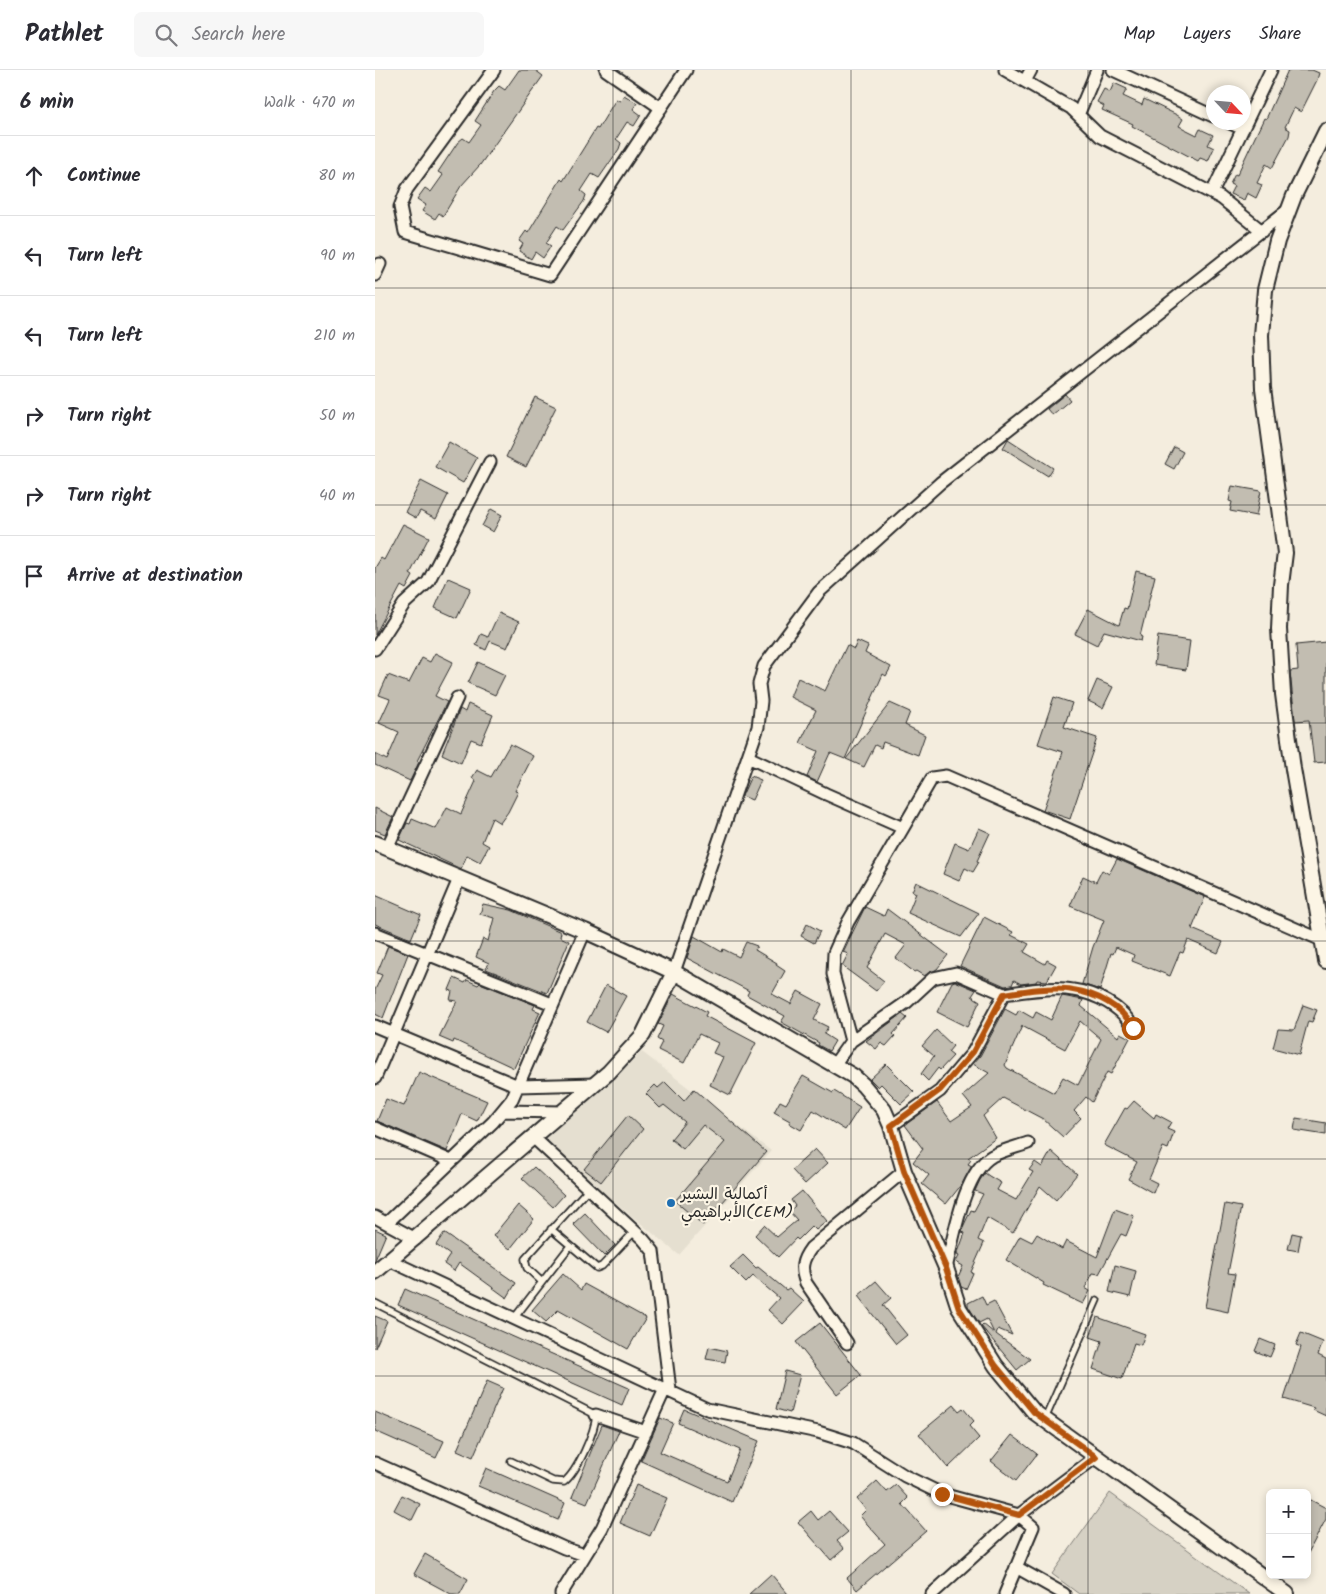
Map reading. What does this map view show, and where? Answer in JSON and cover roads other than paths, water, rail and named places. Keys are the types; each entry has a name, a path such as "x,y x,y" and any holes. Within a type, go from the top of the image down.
{"street":[{"path":"494,70 407,189 400,207 405,232 550,275 687,70"},
{"path":"605,70 661,108"},
{"path":"1005,70 1071,108 1100,136 1221,198 1262,231"},
{"path":"1025,82 1031,70"},
{"path":"1078,115 1097,70"},
{"path":"1113,70 1206,113"},
{"path":"1251,112 1271,70"},
{"path":"1212,193 1243,130"},
{"path":"1326,131 1289,209 1277,241 1265,290 1261,335 1263,388 1285,553 1279,629 1283,694 1293,769 1325,942 1326,961"},
{"path":"375,1272 596,1084 643,1035 673,972 758,727 761,701 759,684 764,666 819,592 940,483 1289,209"},
{"path":"375,649 404,604 428,582 490,462"},
{"path":"457,698 381,846 585,931 673,972 834,1065 863,1084 884,1110 891,1126 904,1171 946,1268 959,1308 996,1366 1034,1412 1287,1594"},
{"path":"748,757 903,828"},
{"path":"851,1041 833,974 833,953 848,922 932,778 946,776 1325,942"},
{"path":"375,1078 459,878"},
{"path":"387,1222 503,1111 518,1086 585,931"},
{"path":"375,933 553,1004"},
{"path":"834,1065 851,1041 907,1002 933,978 957,973 1004,994 1024,991 1073,990 1115,1005 1128,1018 1133,1028"},
{"path":"891,1126 940,1090 973,1052 1004,994"},
{"path":"375,1026 518,1086 596,1084"},
{"path":"503,1111 563,1112"},
{"path":"375,1128 451,1161"},
{"path":"534,1138 635,1231 653,1251 668,1389 602,1528 561,1594"},
{"path":"946,1268 967,1190 976,1173 983,1163 992,1156 1028,1143"},
{"path":"847,1343 806,1283 802,1260 811,1248 904,1171"},
{"path":"375,1217 416,1238"},
{"path":"389,1260 515,1317 707,1409 818,1432 853,1443 905,1476 942,1494 1019,1515 1033,1527 1005,1594"},
{"path":"596,1415 646,1432"},
{"path":"933,1594 1019,1515 1096,1457"},
{"path":"375,1463 585,1556"},
{"path":"1016,1567 1064,1594"}],"lane":[{"path":"542,1282 527,1268 525,1259 589,1188"},
{"path":"551,1229 591,1266 599,1268 635,1231"},
{"path":"515,1317 570,1246"},
{"path":"1044,1420 1097,1300"},
{"path":"375,1303 596,1415 595,1425 572,1476 564,1482 553,1481 511,1461"}],"place":[{"name":"أكمالية البشير الأبراهيمي(CEM)","path":"671,1203"}]}
